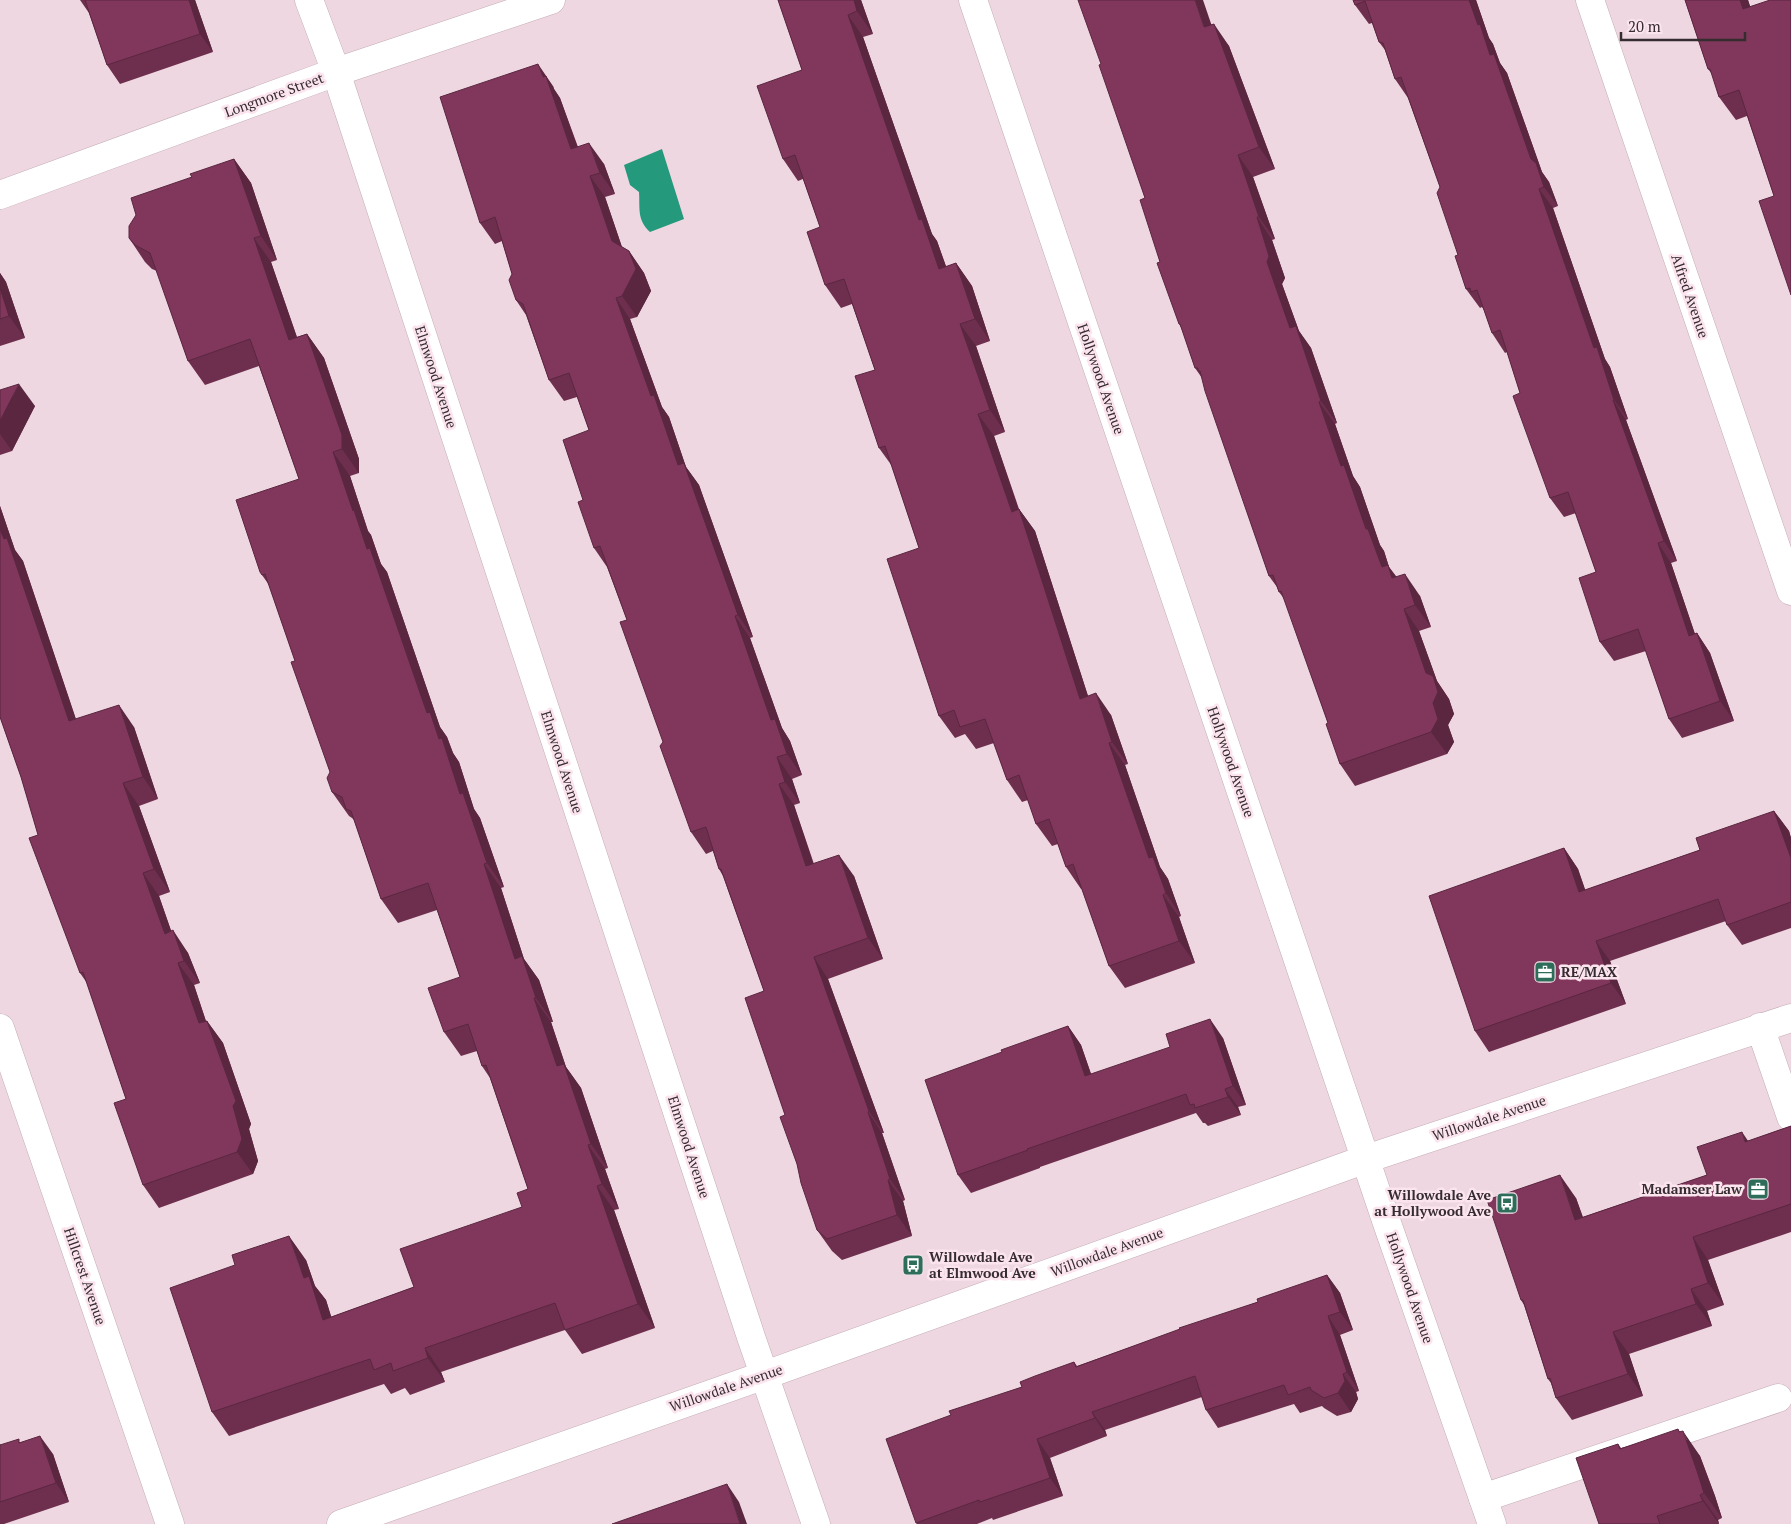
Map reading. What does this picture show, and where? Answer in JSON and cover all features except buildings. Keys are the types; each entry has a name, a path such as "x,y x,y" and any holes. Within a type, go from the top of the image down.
{"street":[{"name":"Elmwood Avenue","path":"309,0 336,72 764,1375 816,1524"},
{"name":"Longmore Street","path":"0,195 336,72 551,0"},
{"name":"Hollywood Avenue","path":"972,0 1388,1226 1492,1524"},
{"name":"Alfred Avenue","path":"1590,0 1791,591"},
{"name":"Willowdale Avenue","path":"341,1524 764,1375 1366,1159 1791,1018"},
{"path":"1760,1027 1791,1117"},
{"name":"Hillcrest Avenue","path":"0,1028 170,1524"},
{"path":"1483,1498 1778,1398"}],"shaded area":[{"path":"662,149 684,219 650,232 641,219 639,192 630,185 624,165"}],"place":[{"name":"RE/MAX","path":"1545,972"},
{"name":"Madamser Law","path":"1758,1189"},
{"name":"Willowdale Ave at Hollywood Ave","path":"1507,1203"},
{"name":"Willowdale Ave at Elmwood Ave","path":"913,1265"}]}
